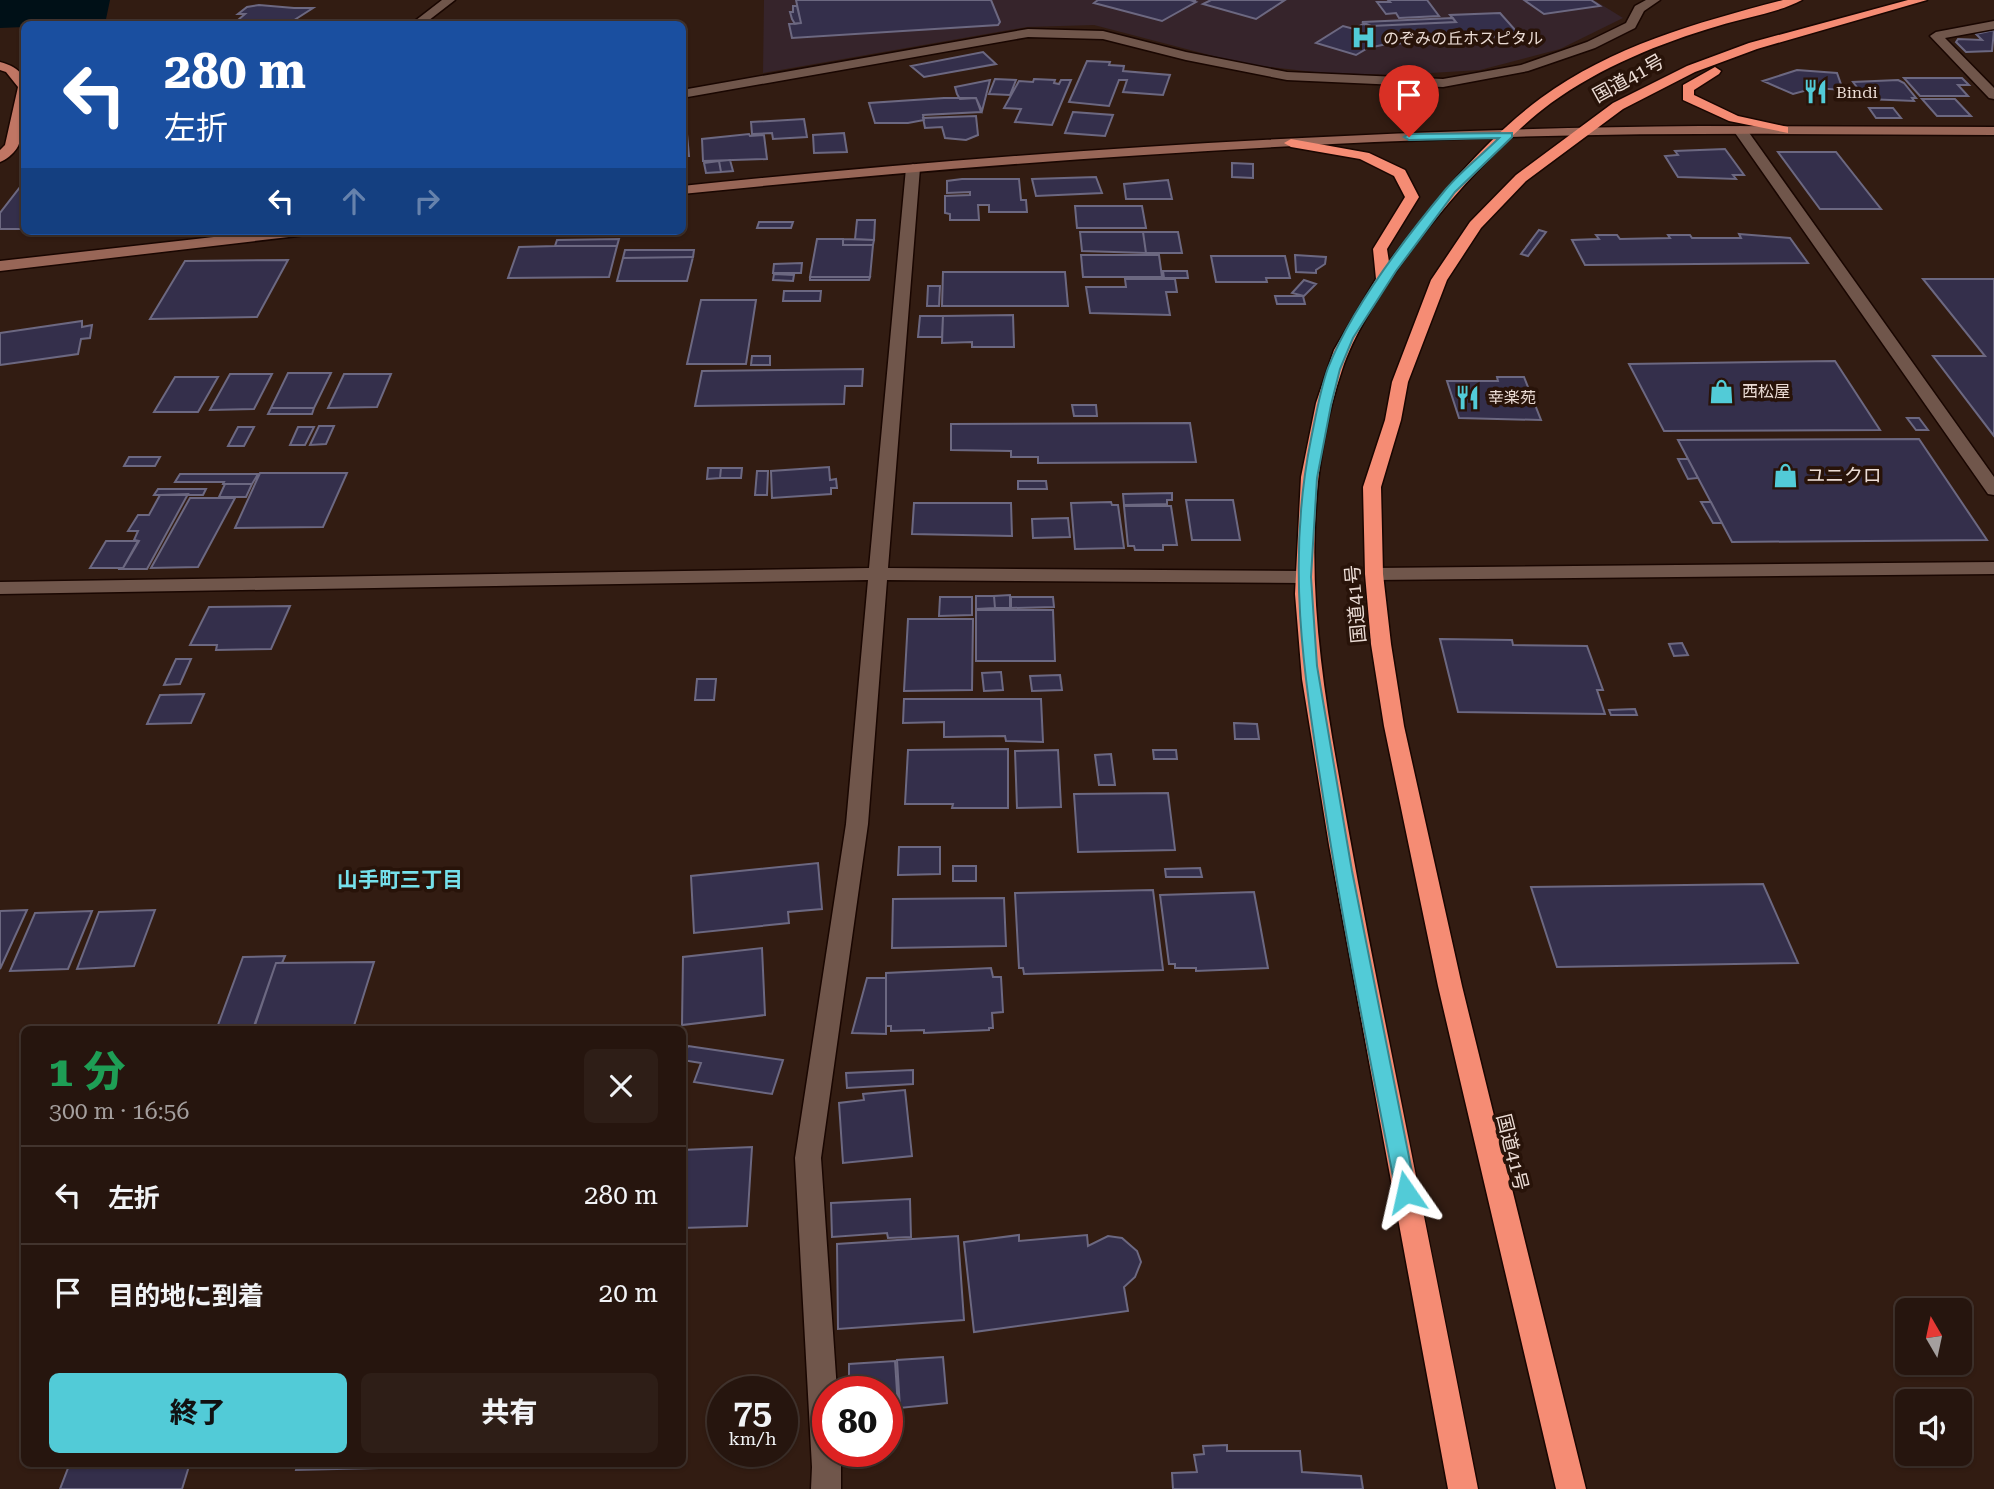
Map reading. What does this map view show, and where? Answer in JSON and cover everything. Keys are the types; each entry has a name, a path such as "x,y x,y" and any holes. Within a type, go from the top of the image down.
{"highway":[{"name":"国道41号","path":"1463,1489 1343,871 1310,666 1304,577 1310,478 1327,393 1347,338 1384,281 1451,190 1535,109 1611,62 1734,16 1796,0"},
{"name":"国道41号","path":"1571,1489 1450,986 1396,739 1381,643 1374,573 1372,487 1393,420 1401,382 1439,280 1475,225 1521,177 1618,106 1691,69 1775,40 1921,0"},
{"path":"1775,40 1766,48 1702,77 1688,88 1688,97 1709,111 1733,120 1783,130"},
{"path":"1291,143 1364,156 1400,173 1412,197 1380,249 1384,281"}],"main road":[{"path":"0,66 10,69 21,84"},
{"path":"0,158 12,146 21,102"}],"street":[{"path":"421,21 449,0"},
{"path":"686,93 1028,33 1103,35 1287,76 1443,83 1524,68 1591,45 1631,25 1634,8 1654,0"},
{"path":"1994,25 1936,36 1994,95"},
{"path":"1740,130 1994,490"},
{"path":"686,190 913,168 1291,143 1740,130 1994,131"},
{"path":"826,1489 827,1467 808,1158 857,824 913,168"},
{"path":"0,266 271,235"},
{"path":"1374,573 1994,568"},
{"path":"0,588 880,574 1304,577"}],"shaded area":[{"path":"0,0 110,0 106,21 21,21 21,27 0,28"},
{"name":"のぞみの丘ホスピタル","path":"764,0 1594,0 1623,18 1560,49 1480,70 1398,75 1322,73 1244,64 1094,25 1027,27 763,73"}],"building":[{"path":"796,0 991,0 1000,22 998,25 792,38 789,24 801,23"},
{"path":"1098,0 1196,2 1162,21 1094,3"},
{"path":"1211,0 1285,0 1256,19 1203,4"},
{"path":"1388,0 1427,0 1439,16 1399,18 1396,13 1386,14 1377,2 1390,2"},
{"path":"1524,0 1591,0 1600,6 1544,14"},
{"path":"259,5 313,8 293,21 238,20 245,14 238,14 247,7"},
{"path":"793,6 797,6 801,23 795,24 792,19 790,12 793,12"},
{"path":"1500,13 1517,32 1493,37 1490,33 1465,35 1467,38 1455,38 1457,41 1387,44 1368,48 1356,55 1316,43 1343,26 1354,29 1363,24 1371,26 1456,22 1450,15"},
{"path":"1453,18 1456,22 1371,26 1362,22"},
{"path":"1994,30 1992,51 1966,52 1956,42 1958,39 1982,40 1976,34"},
{"path":"983,52 996,64 924,77 911,66"},
{"path":"1087,61 1110,62 1109,65 1124,66 1123,71 1170,75 1163,95 1123,92 1127,80 1119,80 1109,106 1069,102"},
{"path":"1797,70 1837,73 1843,90 1815,88 1793,94 1763,81"},
{"path":"1904,78 1962,78 1969,85 1958,85 1968,96 1920,96"},
{"path":"995,79 1016,80 1010,95 989,94"},
{"path":"1034,79 1055,80 1054,83 1059,84 1061,80 1071,80 1052,125 1015,122 1021,109 1004,108 1019,81 1033,82"},
{"path":"990,80 982,111 976,98 960,99 957,94 955,87"},
{"path":"1898,80 1904,83 1916,98 1912,98 1914,101 1866,99 1853,82"},
{"path":"976,98 981,112 923,115 924,120 908,123 875,123 869,103"},
{"path":"1922,99 1955,99 1971,116 1937,116"},
{"path":"1869,108 1893,108 1901,118 1876,118"},
{"path":"1073,112 1113,115 1105,136 1065,133"},
{"path":"976,116 978,135 966,140 945,138 942,127 925,128 923,118"},
{"path":"804,119 807,137 773,139 772,133 752,134 751,122"},
{"path":"844,133 847,152 814,153 813,135"},
{"path":"686,134 687,134 689,156 686,156"},
{"path":"764,135 767,159 703,161 702,139"},
{"path":"1725,149 1744,175 1733,175 1736,179 1678,177 1665,156 1678,155 1675,151"},
{"path":"1778,152 1836,152 1881,209 1820,209"},
{"path":"730,160 733,171 721,172 719,161"},
{"path":"719,161 721,172 706,173 704,163"},
{"path":"1232,163 1253,164 1253,178 1232,177"},
{"path":"1096,177 1102,193 1036,196 1032,179"},
{"path":"1019,179 1021,200 1026,200 1027,212 989,212 989,205 978,205 979,220 950,220 950,214 945,213 945,196 970,195 970,192 947,193 947,181"},
{"path":"1168,180 1172,199 1126,199 1124,184"},
{"path":"21,186 21,229 0,229 0,213"},
{"path":"1075,206 1142,206 1146,228 1077,228"},
{"path":"857,220 875,220 874,240 855,239"},
{"path":"759,222 793,222 791,228 757,228"},
{"path":"1539,230 1546,232 1528,256 1521,254"},
{"path":"1080,232 1143,232 1146,253 1082,251"},
{"path":"1143,232 1178,232 1182,253 1146,253"},
{"path":"1739,234 1790,238 1808,263 1585,265 1572,240 1599,239 1596,235 1617,235 1620,239 1670,238 1668,235 1741,238"},
{"path":"619,239 617,246 555,246 557,240"},
{"path":"817,239 843,239 843,245 873,245 870,277 810,277"},
{"path":"843,239 874,240 873,245 843,245"},
{"path":"617,246 609,277 508,278 519,247"},
{"path":"625,250 694,250 693,257 623,258"},
{"path":"1081,255 1159,255 1162,277 1083,277"},
{"path":"1295,255 1326,257 1325,264 1316,270 1316,273 1296,272"},
{"path":"1211,256 1285,256 1290,278 1266,278 1267,282 1216,282"},
{"path":"693,257 687,281 617,281 623,258"},
{"path":"288,260 257,317 150,319 185,261"},
{"path":"802,263 801,273 773,273 774,264"},
{"path":"1163,271 1187,271 1188,278 1164,278"},
{"path":"943,272 1065,272 1068,306 942,306"},
{"path":"774,274 794,275 793,281 773,280"},
{"path":"810,277 870,277 869,280 810,280"},
{"path":"1125,279 1175,279 1177,292 1166,292 1170,315 1090,313 1086,287 1126,287"},
{"path":"1923,279 1994,279 1994,436 1933,356 1985,356"},
{"path":"1304,280 1316,284 1304,296 1292,293"},
{"path":"928,286 940,286 939,306 927,306"},
{"path":"784,291 821,291 820,301 783,301"},
{"path":"1275,296 1303,296 1305,304 1277,304"},
{"path":"701,300 756,300 746,364 687,364"},
{"path":"1013,315 1014,347 972,347 972,342 942,343 943,316"},
{"path":"920,316 943,316 942,337 918,337"},
{"path":"82,321 82,327 92,325 90,338 81,339 78,354 0,365 0,333"},
{"path":"752,356 770,356 770,365 751,365"},
{"path":"1835,361 1880,430 1664,431 1629,364"},
{"path":"863,369 862,386 845,386 844,404 695,406 702,371"},
{"path":"288,373 331,373 314,408 271,408"},
{"path":"230,374 272,374 254,409 210,410"},
{"path":"344,374 391,374 377,407 328,408"},
{"path":"175,377 218,377 198,412 154,412"},
{"path":"1497,377 1524,377 1541,420 1459,418 1447,381 1498,381"},
{"path":"1072,405 1096,405 1097,416 1074,416"},
{"path":"271,408 314,408 312,414 268,414"},
{"path":"1907,418 1919,418 1928,430 1916,430"},
{"path":"1190,423 1196,462 1038,463 1038,457 1011,457 1011,451 951,450 951,424"},
{"path":"319,426 334,426 326,444 310,445"},
{"path":"238,427 254,427 244,446 228,446"},
{"path":"298,427 314,427 305,445 290,445"},
{"path":"1919,439 1987,540 1732,542 1678,440"},
{"path":"129,457 160,457 155,466 124,466"},
{"path":"1678,459 1688,459 1698,478 1688,479"},
{"path":"829,467 830,480 836,479 837,488 831,488 831,494 772,498 771,471"},
{"path":"708,468 721,468 720,478 707,479"},
{"path":"721,468 742,468 741,478 720,478"},
{"path":"757,471 768,471 767,495 755,495"},
{"path":"260,473 347,473 323,527 235,528"},
{"path":"180,474 258,474 252,484 223,484 224,482 175,482"},
{"path":"1018,481 1046,481 1047,489 1018,489"},
{"path":"225,484 252,484 246,497 219,497"},
{"path":"158,489 206,489 203,495 154,495"},
{"path":"1172,493 1172,500 1167,500 1167,504 1124,505 1123,494"},
{"path":"188,494 147,569 118,569 123,568 139,541 134,540 138,531 128,531 138,515 149,515 160,495"},
{"path":"190,498 235,498 198,567 151,568"},
{"path":"1186,500 1233,500 1240,540 1192,540"},
{"path":"1111,502 1112,505 1118,505 1124,548 1075,549 1071,503"},
{"path":"1701,502 1711,502 1722,523 1713,523"},
{"path":"914,503 1011,503 1012,536 912,534"},
{"path":"1124,506 1171,506 1177,545 1163,545 1163,550 1135,550 1134,546 1128,546"},
{"path":"1068,518 1070,537 1033,538 1032,519"},
{"path":"106,541 138,541 123,568 90,568"},
{"path":"1010,595 1010,608 995,608 994,596"},
{"path":"976,596 994,596 995,608 976,609"},
{"path":"940,597 972,597 972,615 939,616"},
{"path":"1011,597 1053,597 1054,607 1011,608"},
{"path":"290,606 271,649 216,650 217,645 190,645 209,607"},
{"path":"976,610 1053,610 1055,661 976,661"},
{"path":"908,619 973,619 972,690 904,691"},
{"path":"1440,639 1512,640 1513,645 1587,646 1603,690 1597,690 1605,714 1458,712"},
{"path":"1682,643 1688,655 1674,656 1669,644"},
{"path":"176,659 191,659 180,684 164,685"},
{"path":"1001,672 1003,690 984,691 982,673"},
{"path":"1060,675 1062,690 1032,691 1030,676"},
{"path":"697,679 716,679 714,700 695,700"},
{"path":"204,694 191,723 147,724 160,695"},
{"path":"904,699 1041,699 1043,742 1006,741 1005,736 944,737 944,722 903,723"},
{"path":"1635,709 1637,715 1611,715 1609,710"},
{"path":"1234,723 1257,724 1259,739 1235,739"},
{"path":"1008,749 1008,808 952,808 953,804 905,804 908,750"},
{"path":"1058,750 1061,807 1017,808 1015,751"},
{"path":"1153,750 1176,750 1177,759 1154,759"},
{"path":"1111,754 1115,785 1099,785 1095,755"},
{"path":"1168,793 1175,850 1078,852 1074,794"},
{"path":"899,847 940,847 940,874 898,875"},
{"path":"818,863 822,909 788,912 789,923 694,933 691,876"},
{"path":"953,866 976,866 976,881 953,881"},
{"path":"1200,868 1202,877 1166,877 1165,869"},
{"path":"1763,884 1798,963 1557,967 1531,887"},
{"path":"1153,890 1163,970 1024,974 1023,968 1019,968 1015,893"},
{"path":"1254,892 1268,968 1196,971 1196,968 1175,968 1175,964 1169,964 1160,895"},
{"path":"1004,898 1006,946 892,948 893,899"},
{"path":"27,910 0,969 0,911"},
{"path":"155,910 134,966 77,969 99,912"},
{"path":"92,911 68,969 10,971 35,913"},
{"path":"762,948 765,1015 682,1025 683,957"},
{"path":"285,956 282,963 276,963 255,1025 218,1025 243,957"},
{"path":"374,962 354,1026 254,1026 276,963"},
{"path":"991,968 993,977 1001,977 1003,1012 992,1013 993,1028 924,1033 924,1030 891,1031 891,1026 886,1026 886,973"},
{"path":"867,978 886,978 886,1034 852,1033"},
{"path":"688,1046 783,1060 772,1094 694,1082 701,1063 686,1061"},
{"path":"913,1070 913,1084 847,1088 846,1073"},
{"path":"905,1090 912,1156 843,1163 839,1103 864,1100 863,1094"},
{"path":"752,1147 747,1226 686,1228 686,1150"},
{"path":"910,1199 911,1237 888,1238 887,1233 832,1237 831,1203"},
{"path":"1019,1235 1019,1241 1087,1235 1088,1246 1108,1236 1122,1238 1137,1251 1141,1262 1135,1277 1124,1287 1128,1311 974,1332 964,1242"},
{"path":"958,1236 964,1320 838,1329 837,1244"},
{"path":"943,1357 947,1403 903,1408 903,1376 898,1376 897,1360"},
{"path":"895,1361 896,1376 849,1376 849,1364"},
{"path":"1227,1445 1227,1451 1300,1451 1302,1472 1361,1476 1363,1489 1173,1489 1172,1473 1197,1472 1194,1455 1204,1454 1203,1446"},
{"path":"68,1467 189,1467 182,1489 60,1489"},
{"path":"297,1467 378,1467 378,1468 296,1470"}],"place":[{"name":"のぞみの丘ホスピタル","path":"1363,38"},
{"name":"Bindi","path":"1816,92"},
{"name":"西松屋","path":"1722,391"},
{"name":"幸楽苑","path":"1468,397"},
{"name":"ユニクロ","path":"1786,475"}],"district":[{"name":"山手町三丁目","path":"400,880"}],"route":[{"path":"1406,1192 1343,871 1310,666 1304,577 1310,478 1324,405 1334,369 1347,338 1391,270 1451,190 1508,135 1409,137"}]}
